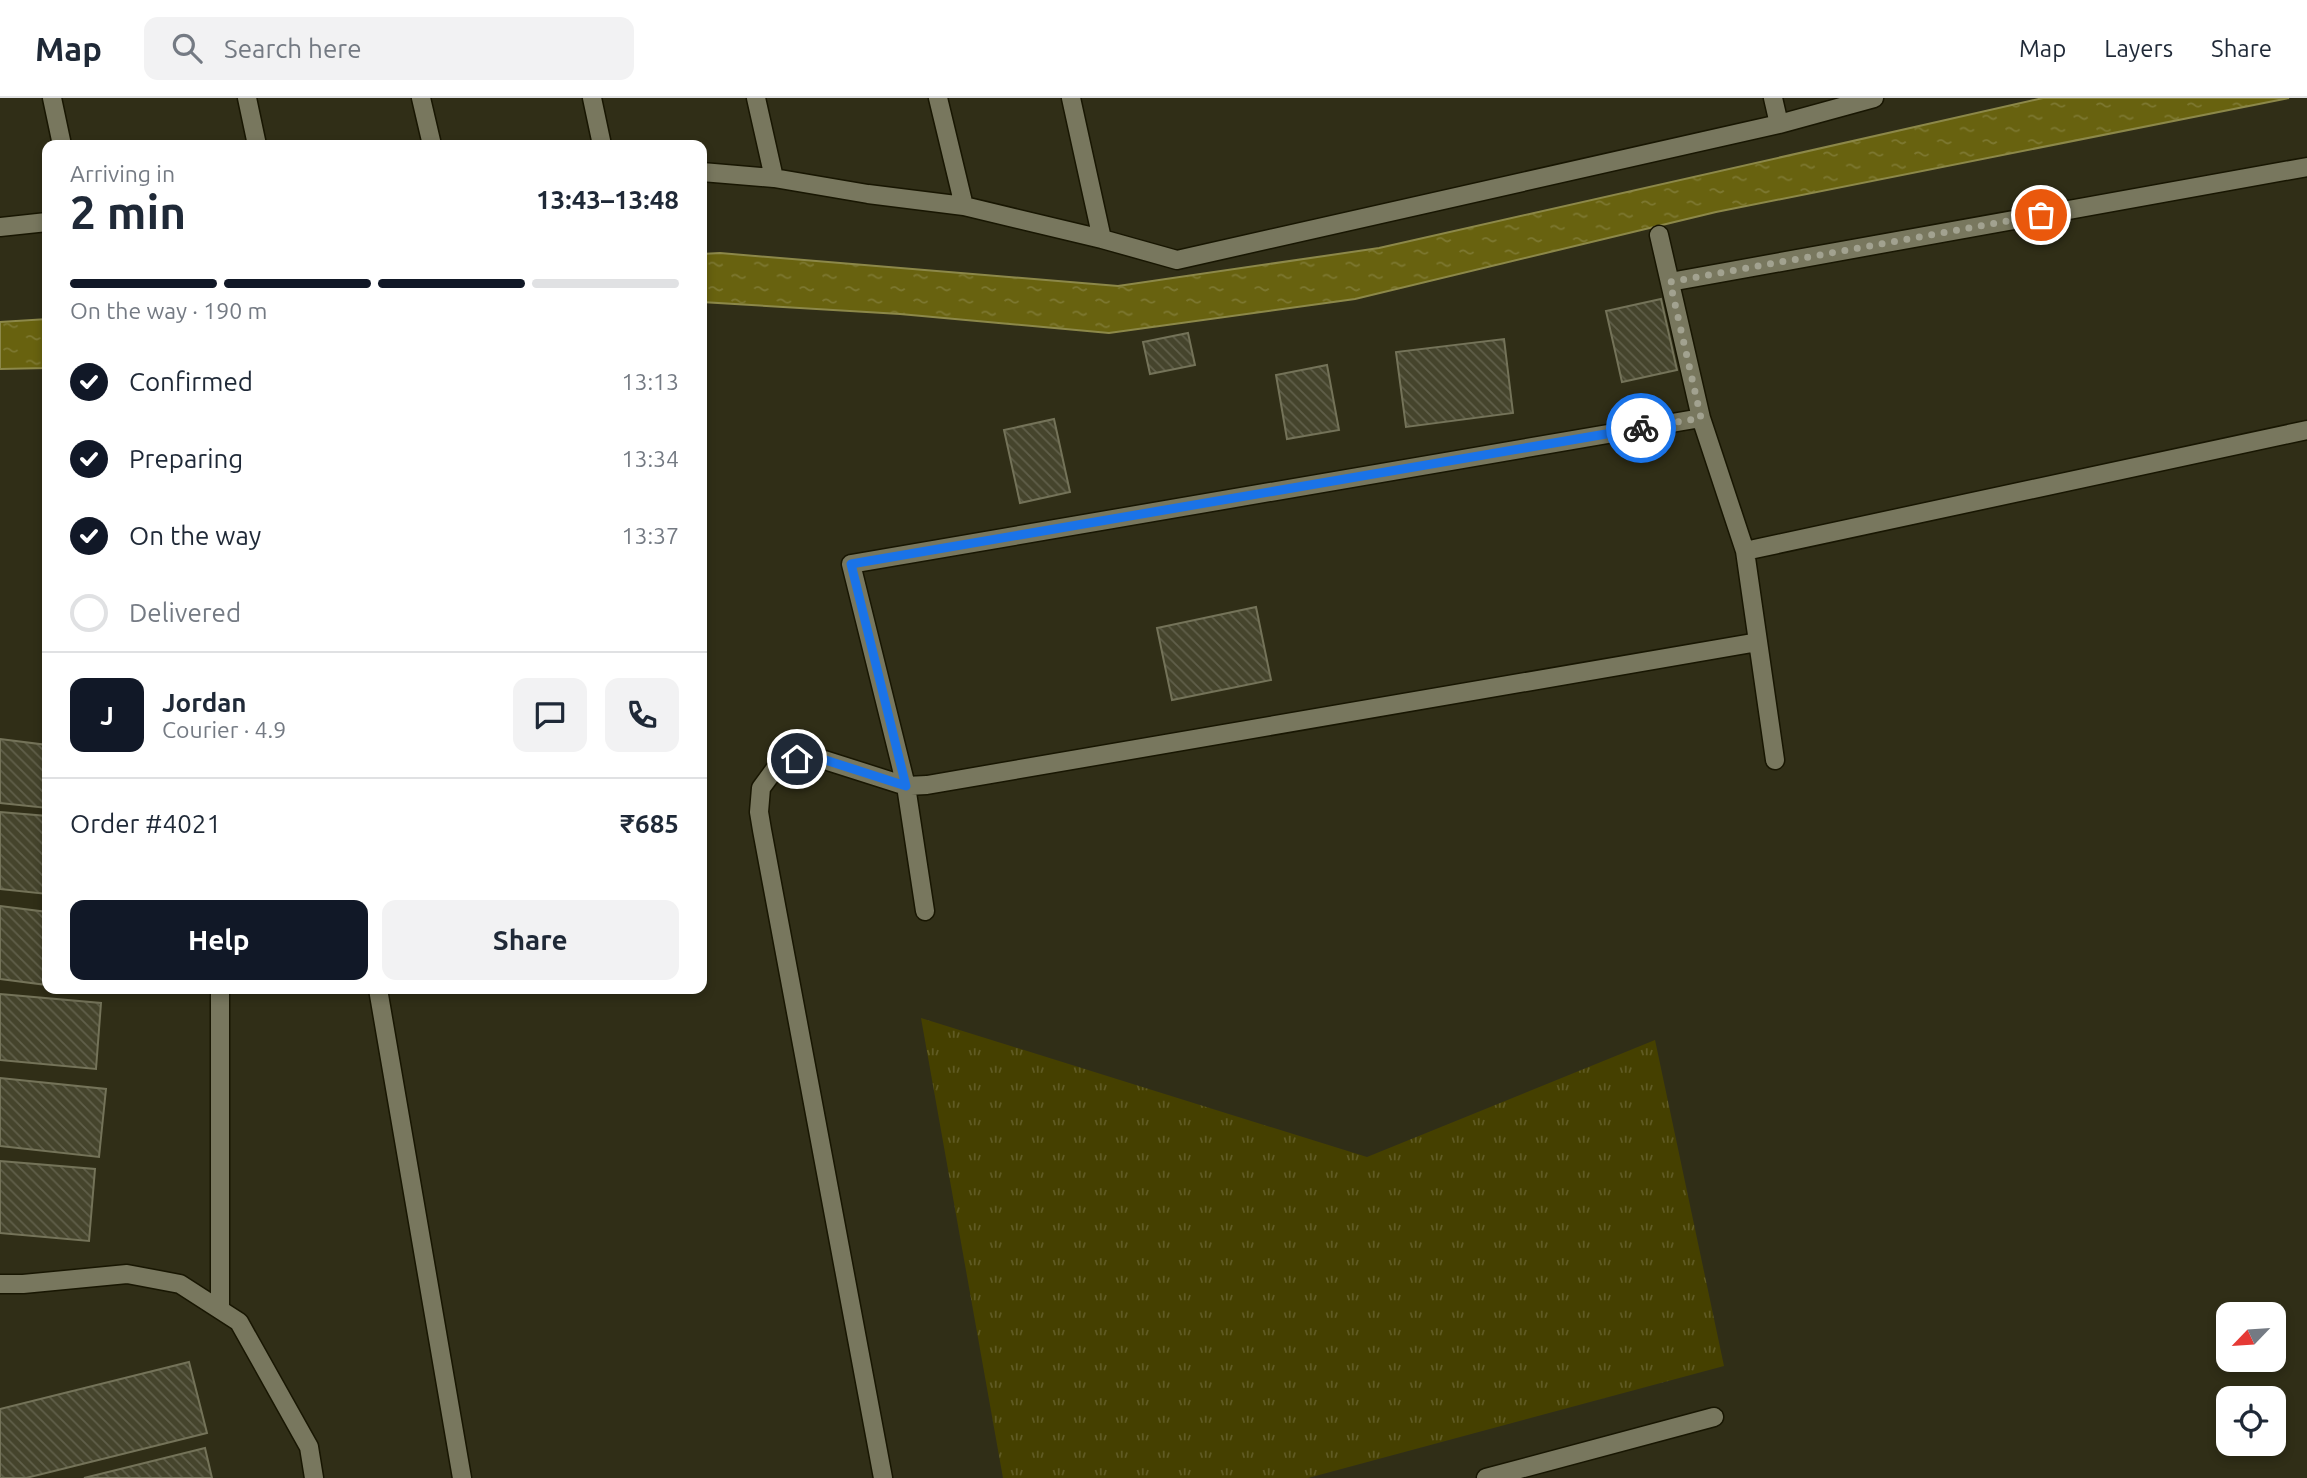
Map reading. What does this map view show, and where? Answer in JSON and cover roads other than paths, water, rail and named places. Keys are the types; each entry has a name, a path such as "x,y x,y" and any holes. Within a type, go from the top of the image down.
{"street":[{"path":"52,98 61,140"},
{"path":"247,98 256,140"},
{"path":"421,98 431,140"},
{"path":"592,98 601,140"},
{"path":"756,98 774,178"},
{"path":"938,98 964,206"},
{"path":"1071,98 1102,239"},
{"path":"1773,98 1779,124"},
{"path":"707,172 774,178 868,194 964,206 1177,260 1779,124 1874,98"},
{"path":"1670,282 2307,167"},
{"path":"0,226 42,222"},
{"path":"1659,235 1701,418 1745,551 1775,760"},
{"path":"925,911 906,786 851,564 1701,418"},
{"path":"1745,551 2307,430"},
{"path":"883,1478 759,812 761,788 775,769 797,759 816,757 906,786 928,785 1758,642"},
{"path":"220,994 220,1309"},
{"path":"379,994 462,1478"},
{"path":"0,1284 127,1274 180,1284 239,1322 309,1447 314,1478"},
{"path":"1486,1478 1714,1417"}],"water":[{"path":"2043,98 2289,98 1716,212 1355,299 1109,333 900,314 707,302 707,254 1118,286 1379,248"},
{"path":"42,319 42,368 0,369 0,322"}]}
